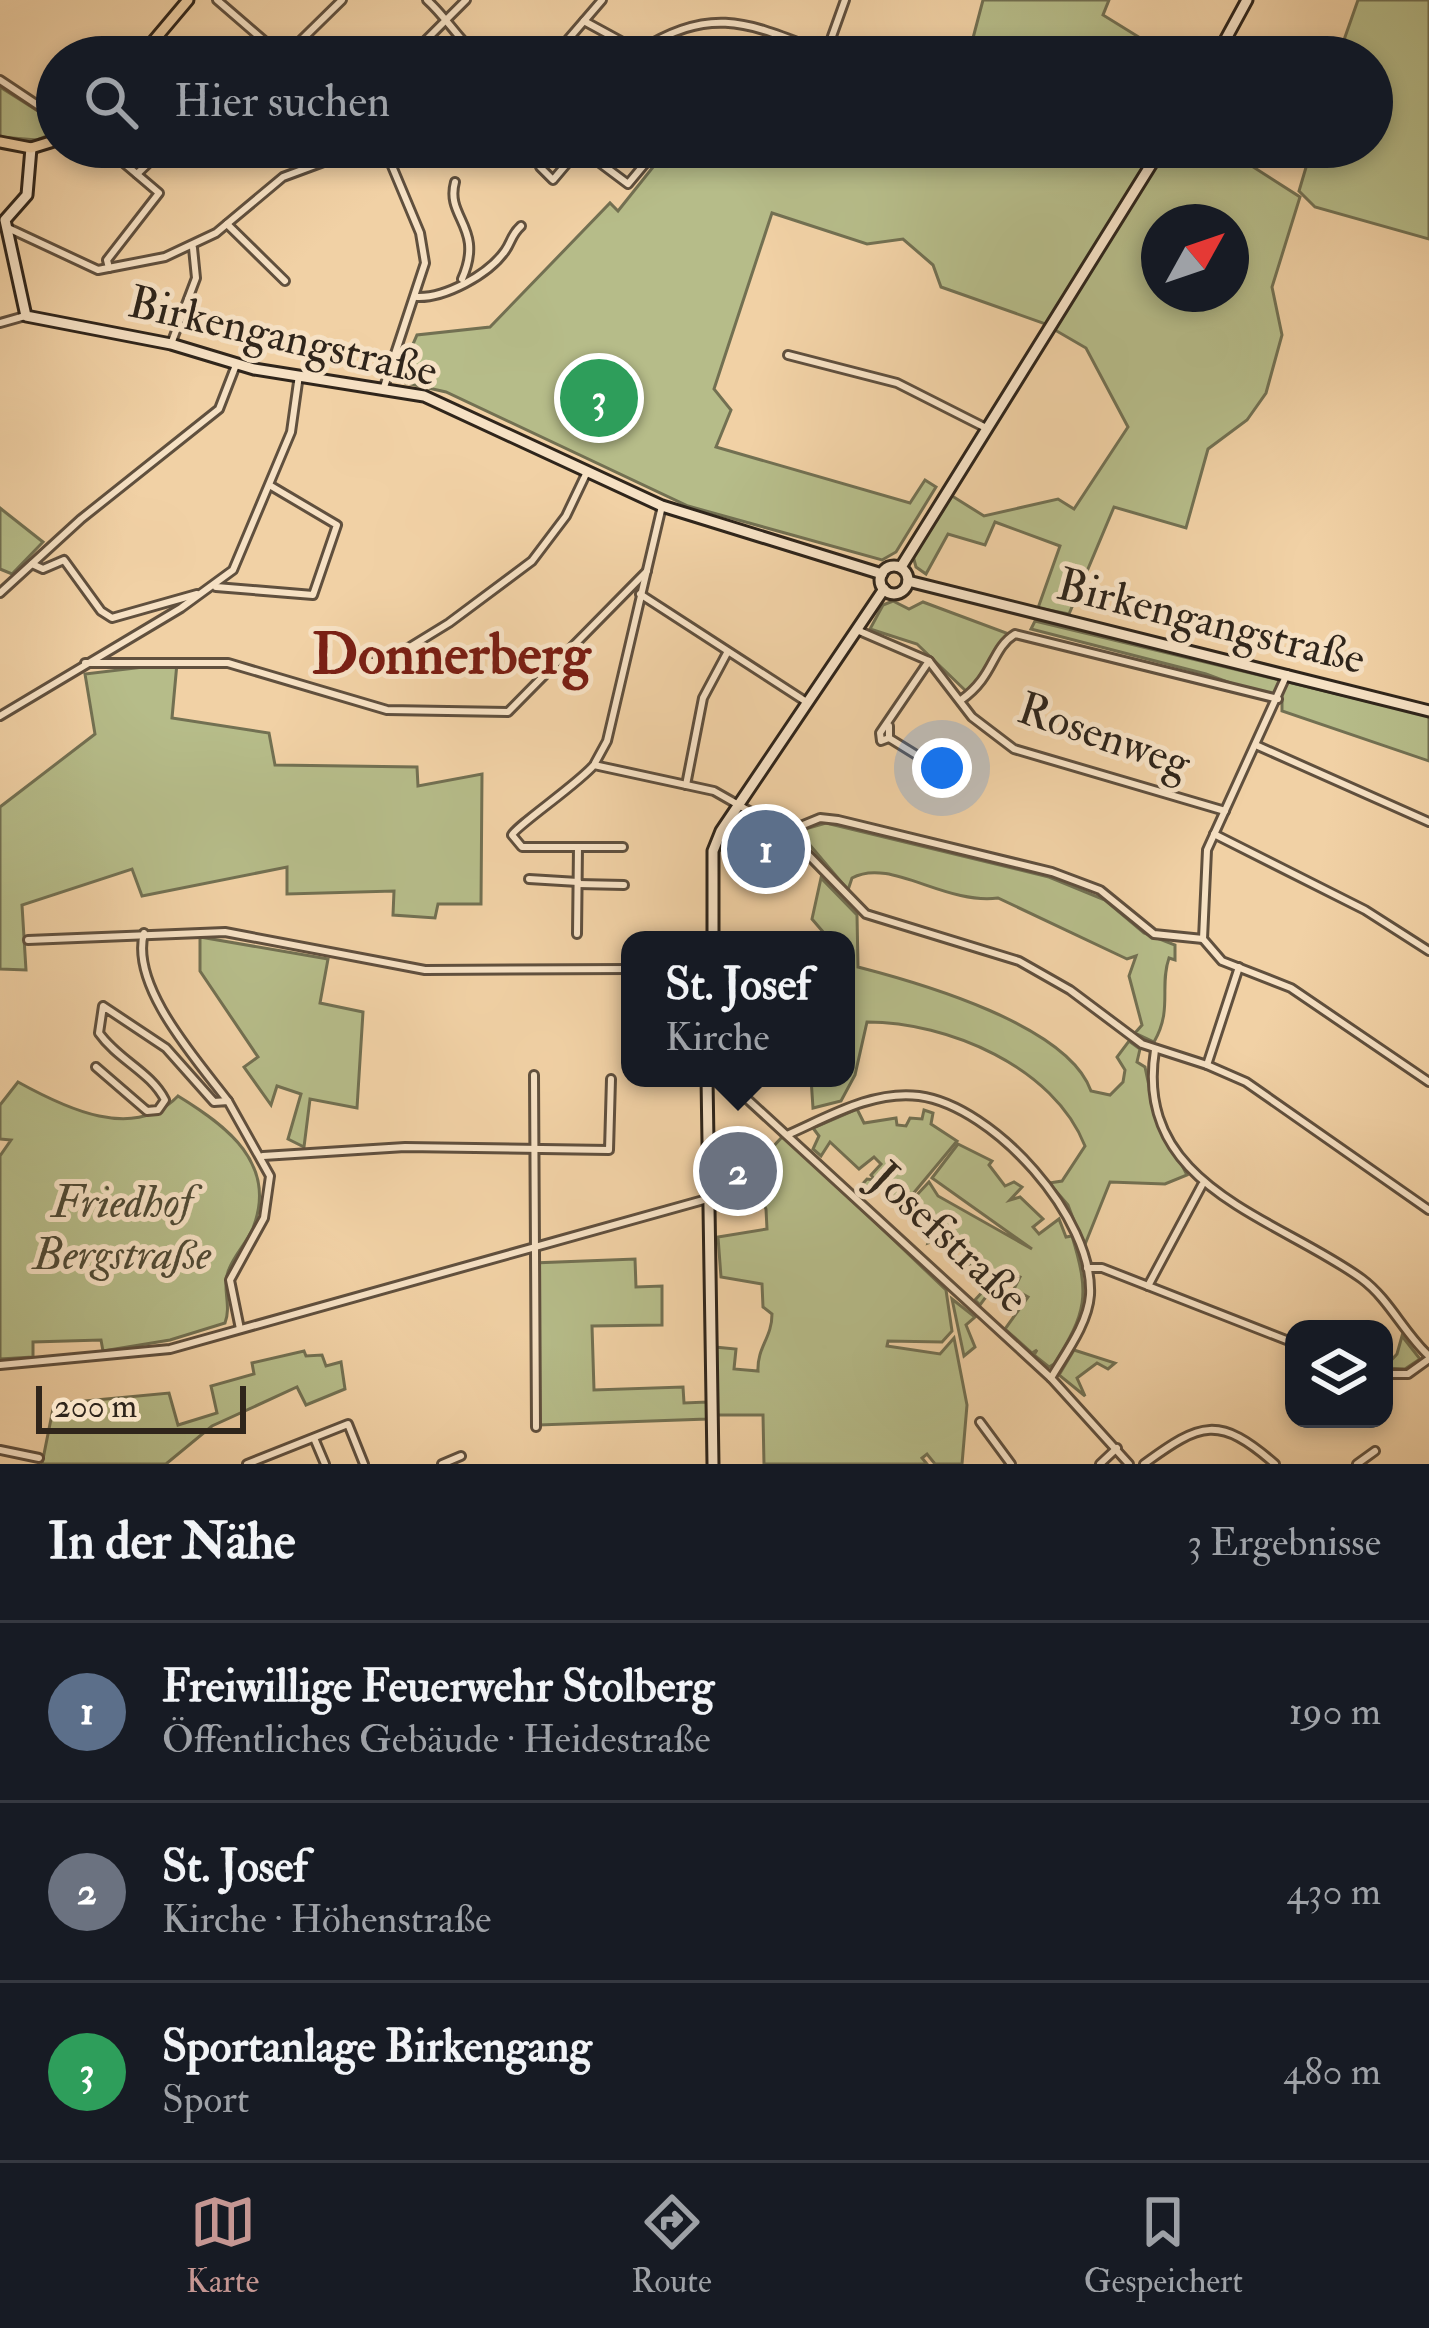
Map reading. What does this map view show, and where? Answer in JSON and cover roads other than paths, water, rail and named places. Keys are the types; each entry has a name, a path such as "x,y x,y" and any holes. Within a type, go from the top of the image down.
{"main road":[{"path":"158,36 188,0"},
{"path":"0,142 36,146"}],"street":[{"path":"305,36 342,0"},
{"path":"427,0 445,17 447,30 454,36"},
{"path":"428,36 466,0"},
{"path":"571,36 602,0"},
{"path":"832,36 844,0"},
{"path":"1227,36 1246,0"},
{"path":"219,1 260,36"},
{"path":"670,36 686,26 722,19 774,36"},
{"path":"584,21 608,36"},
{"path":"0,80 36,104"},
{"path":"4,222 27,195 31,148"},
{"path":"109,268 107,260 159,193 130,168"},
{"path":"137,174 143,168"},
{"path":"4,222 91,268 109,268 194,248 283,177 307,168"},
{"path":"384,387 390,356 417,297 425,263 420,233 393,168"},
{"path":"541,168 553,180 563,168"},
{"path":"607,168 628,184 641,168"},
{"path":"901,567 1149,168"},
{"path":"455,182 454,201 472,244 461,282"},
{"path":"0,323 26,316 4,222"},
{"path":"227,224 285,281"},
{"path":"417,297 442,295 505,253 521,226"},
{"path":"171,344 196,278 194,248"},
{"name":"Birkengangstraße","path":"26,316 171,344 236,365 384,387 442,403 662,506 881,574"},
{"path":"788,355 897,383 984,428"},
{"path":"0,593 31,562 219,409 236,365"},
{"path":"0,716 209,589 239,562 293,423 299,375"},
{"path":"354,658 376,662 392,658 449,623 532,561 566,516 586,474"},
{"path":"31,562 38,569 64,560 100,611 112,618 209,589 313,595 337,525 271,486"},
{"path":"623,847 522,847 513,840 513,830 557,801 594,765 607,741 662,506"},
{"path":"713,931 713,851 738,804 884,590 881,574 888,567 901,567"},
{"path":"884,590 899,593 908,581 901,567"},
{"path":"85,663 242,664 387,710 508,712 646,571"},
{"name":"Birkengangstraße","path":"908,581 1149,645 1429,711"},
{"path":"640,594 808,704"},
{"name":"Rosenweg","path":"857,630 929,661 981,726 1015,749 1225,811"},
{"path":"961,700 986,681 1003,643 1015,634 1278,699"},
{"path":"686,785 703,698 727,653"},
{"path":"919,756 889,738 881,741 879,735 929,661"},
{"path":"1287,674 1202,867 1204,939 1215,957 1291,988 1429,1082"},
{"path":"1258,746 1429,822"},
{"path":"594,765 686,785 738,804 786,832 866,914 1019,962 1155,1050 1190,1057 1246,1082 1429,1210"},
{"path":"786,832 820,818 838,820 1052,872 1100,890 1154,934 1204,939"},
{"path":"1214,835 1365,910 1429,951"},
{"path":"577,934 578,847"},
{"path":"529,879 624,885"},
{"path":"144,933 144,977 263,1156 270,1176 268,1207 230,1280 240,1329"},
{"path":"28,940 144,933 237,934 425,970 621,969"},
{"path":"1207,1065 1239,967"},
{"path":"96,1067 147,1111 158,1110 165,1100 155,1083 123,1063 99,1033 103,1006 166,1048 214,1102 227,1101"},
{"path":"1155,1050 1157,1107 1189,1171 1202,1185 1367,1283 1429,1358 1408,1374 1393,1374"},
{"path":"534,1075 536,1427"},
{"path":"263,1156 405,1147 609,1150 610,1079"},
{"path":"708,1087 713,1464"},
{"name":"Josefstraße","path":"729,1087 1051,1378 1129,1464"},
{"path":"787,1135 879,1097 918,1096 947,1104 1003,1143 1072,1221 1087,1268 1086,1312 1051,1378"},
{"path":"1148,1286 1202,1185"},
{"path":"0,1365 142,1353 708,1198"},
{"path":"1087,1268 1102,1268 1285,1339"},
{"path":"980,1422 1008,1462"},
{"path":"247,1464 348,1424 364,1464"},
{"path":"1144,1464 1186,1434 1219,1428 1243,1437 1275,1464"},
{"path":"314,1438 325,1464"},
{"path":"1100,1464 1117,1448"},
{"path":"0,1450 39,1458"},
{"path":"1357,1464 1375,1451"},
{"path":"442,1464 461,1456"}],"place":[{"name":"Sportanlage Birkengang","path":"599,398"},
{"name":"Freiwillige Feuerwehr Stolberg","path":"766,849"},
{"name":"St. Josef","path":"738,1171"}],"district":[{"name":"Donnerberg","path":"451,655"}],"park label":[{"name":"Friedhof Bergstraße","path":"122,1229"}]}
